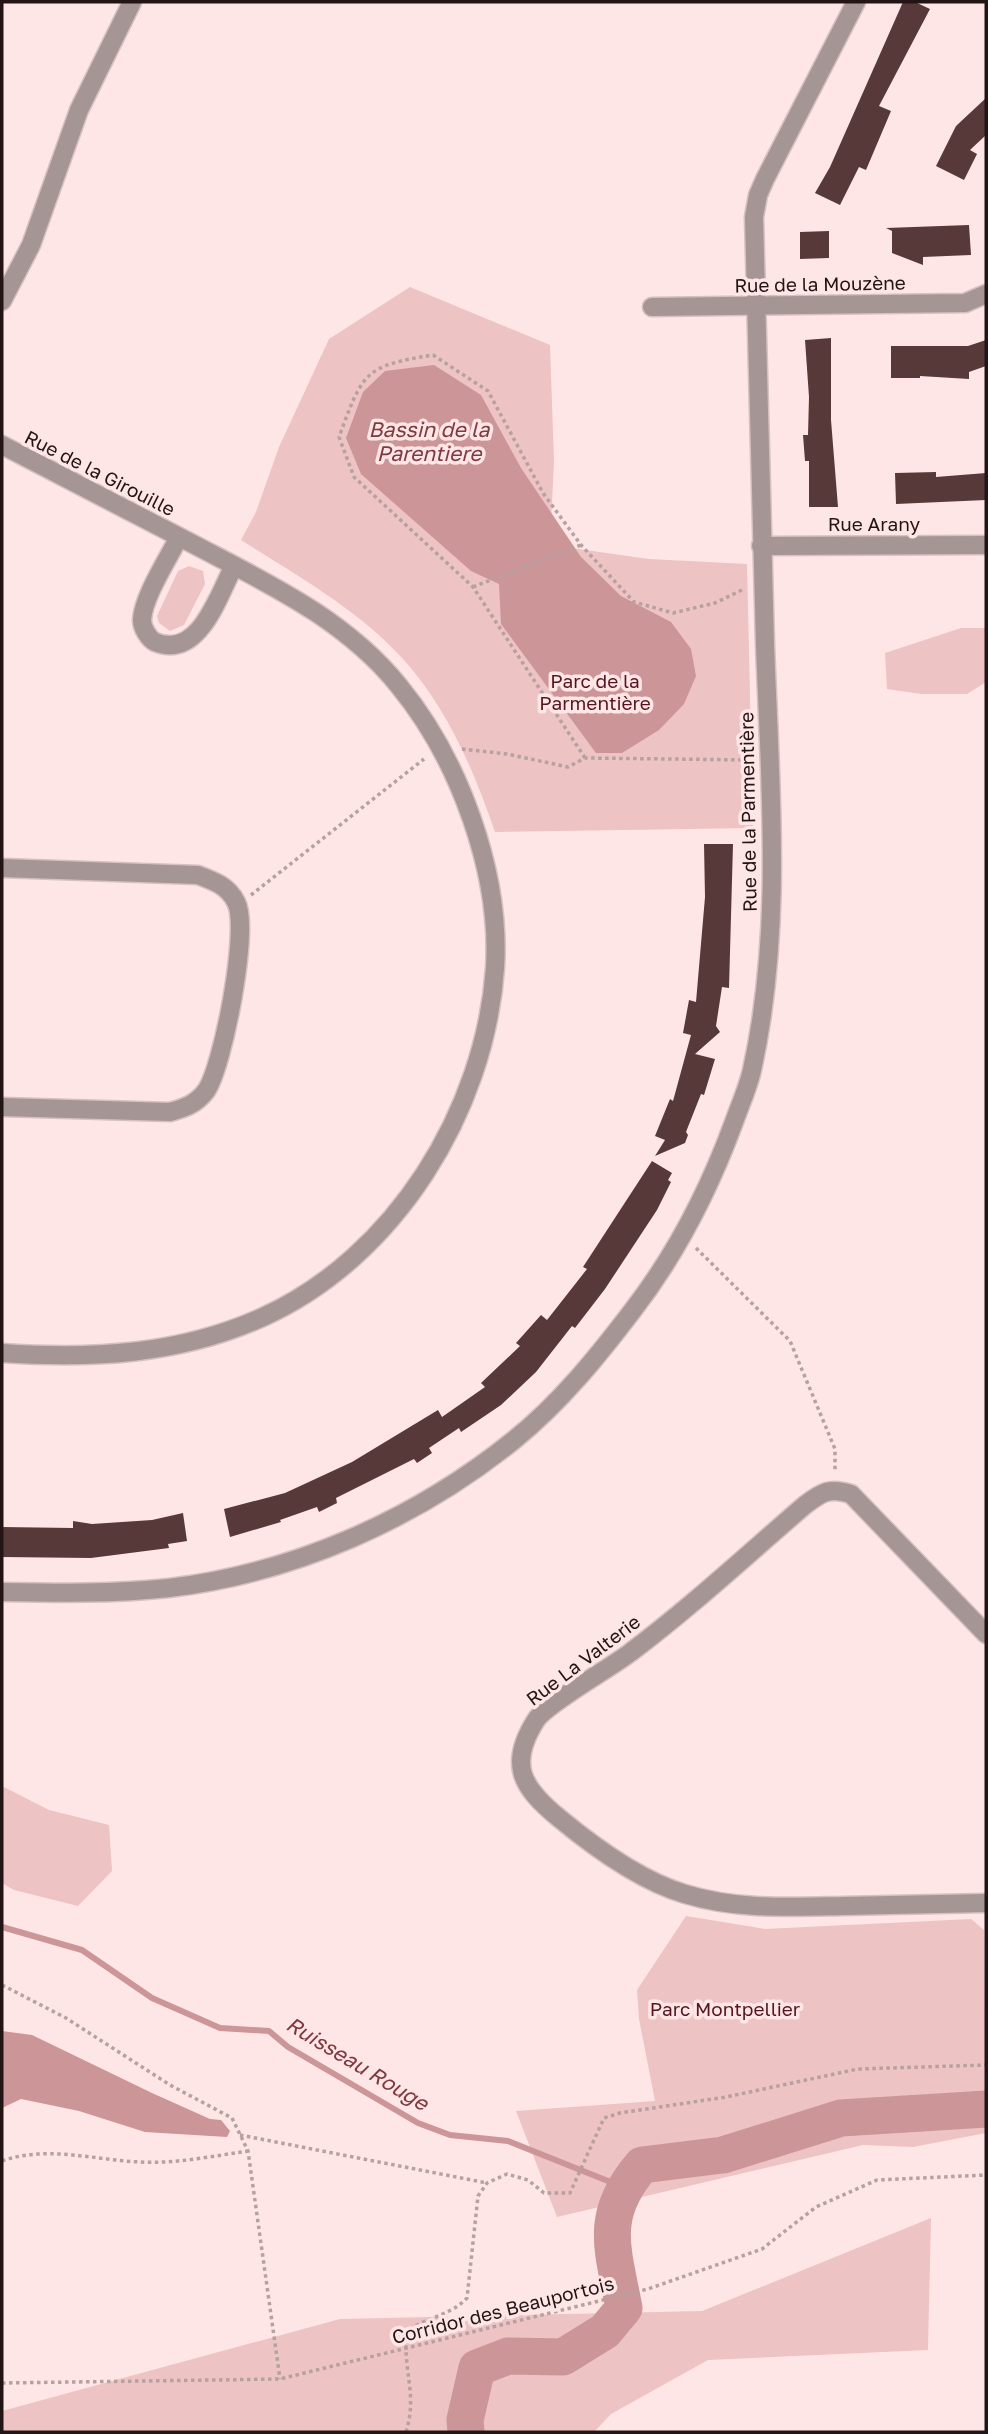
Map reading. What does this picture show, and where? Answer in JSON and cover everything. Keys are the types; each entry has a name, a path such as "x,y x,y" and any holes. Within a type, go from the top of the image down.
{"street":[{"path":"2,301 31,245 79,110 132,2"},
{"name":"Rue de la Parmentière","path":"2,1592 79,1594 171,1587 267,1569 358,1537 431,1497 516,1439 595,1359 656,1279 683,1235 717,1169 751,1074 765,996 773,881 761,546 754,217 758,195 856,2"},
{"name":"Rue de la Mouzène","path":"652,306 964,303 986,294"},
{"name":"Rue de la Girouille","path":"2,445 289,594 353,638 399,685 439,747 461,788 479,842 491,901 495,967 483,1043 460,1107 431,1167 378,1234 324,1282 264,1316 188,1344 113,1356 2,1353"},
{"name":"Rue de la Girouille","path":"179,537 145,605 142,623 150,639 166,646 183,645 198,632 234,566"},
{"name":"Rue Arany","path":"761,546 986,545"},
{"path":"2,868 198,875 222,884 238,904 240,925 235,990 221,1053 207,1090 191,1106 170,1112 2,1107"},
{"path":"835,1488 851,1494 986,1634"},
{"name":"Rue La Valterie","path":"835,1488 820,1493 805,1505 631,1653 538,1716 525,1740 520,1759 524,1780 534,1798 568,1826 638,1873 683,1894 730,1905 780,1907 986,1903"}],"path":[{"path":"585,758 473,587 354,477 338,437 364,377 386,363 433,355 488,391 543,493 580,545 634,601 673,613 715,603 763,580"},
{"path":"473,587 580,545"},
{"path":"238,904 439,747 507,754 568,767 585,758 769,761"},
{"path":"683,1235 789,1341 835,1450 835,1488"},
{"path":"2,1985 66,2018 170,2085 232,2118 248,2151 280,2379"},
{"path":"406,2432 412,2411 405,2348 407,2331 419,2322 455,2310 467,2298 478,2196 487,2183 507,2174 528,2180 544,2193 570,2193 604,2118 621,2113 726,2097 858,2069 986,2065"},
{"path":"240,2135 487,2183"},
{"path":"2,2161 24,2153 46,2151 142,2162 248,2151"},
{"name":"Corridor des Beauportois","path":"2,2383 280,2379 648,2289 762,2249 816,2207 877,2180 986,2175"}],"green space":[{"name":"Parc de la Parmentière","path":"410,287 550,345 554,461 550,545 649,559 747,564 753,828 495,832 458,741 419,678 403,659 386,641 347,609 241,540 256,512 279,447 329,339"},
{"path":"189,566 203,571 205,584 184,625 170,631 159,623 157,616 178,571"},
{"path":"961,628 986,628 986,682 967,694 921,694 887,689 885,653"},
{"path":"2,1786 49,1810 109,1825 112,1871 78,1906 14,1890 2,1883"},
{"name":"Parc Montpellier","path":"686,1916 765,1929 971,1919 984,1930 986,2133 913,2147 863,2145 557,2217 516,2111 655,2101 639,2019 637,1990"},
{"path":"931,2218 928,2350 708,2360 611,2414 594,2432 2,2432 2,2411 340,2319 702,2311"}],"water":[{"name":"Bassin de la Parentiere","path":"434,365 481,395 521,468 581,557 621,596 671,622 691,649 696,676 684,704 659,730 622,753 596,753 501,624 499,584 471,571 361,474 346,438 363,392 385,371"},
{"path":"2,2031 32,2035 152,2093 210,2119 221,2120 230,2131 227,2137 145,2132 79,2111 21,2099 2,2108"}],"building":[{"path":"903,2 915,2 930,9 879,106 891,111 866,170 859,167 840,205 815,193 830,167"},
{"path":"986,98 986,135 970,150 977,154 964,180 936,166 956,126"},
{"path":"969,225 971,255 923,257 923,265 892,253 892,231 886,228"},
{"path":"829,231 829,258 800,259 800,232"},
{"path":"831,338 831,420 838,507 809,507 809,461 805,461 803,435 808,435 809,397 805,340"},
{"path":"986,340 986,366 969,372 969,379 920,376 891,378 891,346 968,346"},
{"path":"936,472 936,477 986,473 986,500 896,504 895,473"},
{"path":"704,844 733,844 729,988 722,987 716,1026 720,1032 695,1054 715,1059 704,1095 701,1094 686,1132 688,1135 685,1143 655,1156 665,1140 655,1136 670,1099 673,1101 691,1035 683,1033 689,1000 696,1002 705,897"},
{"path":"652,1161 672,1173 668,1180 671,1182 657,1210 605,1289 575,1328 572,1326 536,1372 501,1405 461,1432 459,1428 429,1448 432,1453 417,1463 414,1459 336,1498 337,1503 319,1512 317,1507 280,1520 281,1522 230,1537 224,1509 285,1493 352,1462 438,1410 442,1417 485,1387 481,1383 520,1346 516,1343 541,1315 547,1320 587,1269 583,1267"},
{"path":"183,1513 187,1541 168,1544 169,1548 91,1558 2,1557 2,1527 73,1528 73,1521 92,1524 152,1520"}],"waterway":[{"name":"Ruisseau Rouge","path":"2,1927 82,1950 152,1998 220,2028 269,2031 288,2047 418,2123 450,2135 508,2141 623,2187"},
{"path":"466,2432 465,2420 477,2368 508,2356 563,2357 605,2331 624,2308 613,2250 614,2217 628,2183 642,2165 723,2155 841,2118 986,2109"}]}
